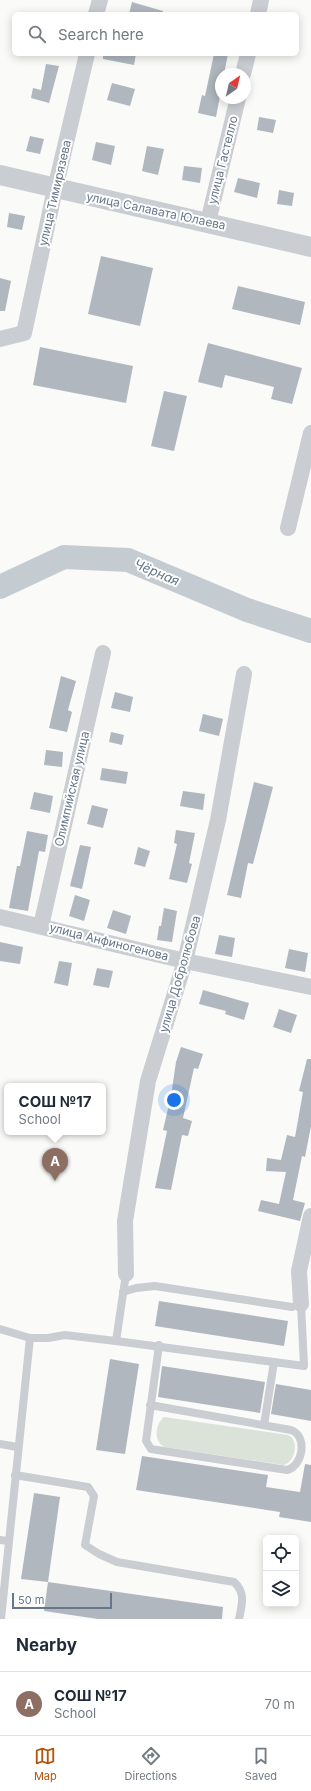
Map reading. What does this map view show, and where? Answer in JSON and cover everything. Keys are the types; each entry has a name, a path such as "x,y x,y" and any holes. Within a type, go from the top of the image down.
{"street":[{"path":"97,12 100,0"},
{"path":"258,12 261,0"},
{"name":"улица Тимирязева","path":"0,339 24,333 55,189 87,56"},
{"path":"244,68 248,56"},
{"name":"улица Гастелло","path":"208,222 237,104"},
{"name":"улица Салавата Юлаева","path":"0,175 55,189 208,222 311,247"},
{"path":"288,528 311,433"},
{"name":"Олимпийская улица","path":"41,926 103,653"},
{"name":"улица Добролюбова","path":"126,1274 125,1221 148,1081 185,961 218,820 244,674"},
{"name":"улица Анфиногенова","path":"0,917 185,961 311,987"},
{"path":"296,1306 299,1272 311,1216"}],"lane":[{"path":"116,1341 126,1274"},
{"path":"0,1330 30,1338 48,1338 65,1335 159,1345 308,1366 296,1306 155,1286 136,1288 123,1292"},
{"path":"1,1619 4,1541 15,1475 30,1338"},
{"path":"150,1405 291,1430 300,1434 302,1440 299,1461 292,1469 287,1470 151,1449 146,1441 150,1405 159,1345"},
{"path":"264,1426 274,1362"},
{"path":"0,1444 18,1447"},
{"path":"15,1475 88,1487 94,1496 85,1545 99,1554 117,1562 234,1582 241,1588 242,1598 239,1619"}],"shaded area":[{"path":"164,1417 288,1435 292,1438 295,1446 293,1456 291,1460 283,1465 165,1447 161,1445 157,1437 157,1428"}],"building":[{"path":"132,2 163,11 163,12 130,12"},
{"path":"103,56 136,56 134,65 103,59"},
{"path":"214,56 228,56 225,68 215,68 215,104 218,104 216,117 198,113 202,95 205,96"},
{"path":"46,64 59,66 49,103 31,98 33,88 41,90"},
{"path":"112,83 135,89 130,106 107,100"},
{"path":"259,117 276,120 273,133 257,130"},
{"path":"30,136 44,139 40,154 26,151"},
{"path":"96,142 115,146 111,165 92,160"},
{"path":"147,146 164,149 158,175 142,171"},
{"path":"184,166 202,168 200,183 182,180"},
{"path":"238,178 260,183 257,198 234,192"},
{"path":"279,190 294,193 292,206 277,204"},
{"path":"9,213 25,216 22,230 7,227"},
{"path":"101,256 153,268 140,326 88,314"},
{"path":"0,278 11,281 5,311 0,311"},
{"path":"238,286 305,302 300,325 232,309"},
{"path":"208,343 302,368 292,404 271,399 274,387 225,375 222,388 198,382"},
{"path":"40,347 133,366 126,403 33,385"},
{"path":"164,391 187,396 174,451 151,446"},
{"path":"61,676 76,681 68,710 72,712 67,732 49,728"},
{"path":"115,692 133,697 130,712 111,708"},
{"path":"203,714 223,719 219,736 199,731"},
{"path":"111,732 124,735 122,745 109,742"},
{"path":"46,750 63,752 62,767 44,765"},
{"path":"102,768 128,772 126,784 100,780"},
{"path":"254,782 273,787 253,864 248,863 241,898 227,895"},
{"path":"183,791 205,794 203,810 180,806"},
{"path":"34,792 53,796 50,813 30,809"},
{"path":"92,805 108,809 103,828 87,824"},
{"path":"176,830 195,833 189,863 192,864 187,883 169,879 177,844 174,843"},
{"path":"27,831 48,835 45,852 39,851 28,911 9,908 17,866 20,866"},
{"path":"80,845 91,847 82,889 70,886"},
{"path":"138,847 150,851 145,867 134,864"},
{"path":"75,895 90,900 84,921 69,916"},
{"path":"164,908 177,911 172,942 157,940"},
{"path":"113,910 131,916 126,934 107,928"},
{"path":"219,935 235,938 232,957 215,954"},
{"path":"0,942 23,947 20,964 0,961"},
{"path":"289,949 308,953 305,972 285,968"},
{"path":"59,961 72,963 68,986 54,983"},
{"path":"97,968 113,971 109,988 93,985"},
{"path":"203,990 249,1003 244,1020 225,1014 226,1011 199,1004"},
{"path":"279,1009 297,1015 291,1033 273,1027"},
{"path":"181,1047 203,1054 198,1069 194,1068 183,1118 192,1121 188,1136 182,1135 171,1190 155,1188 167,1131 163,1130 171,1096 176,1062"},
{"path":"307,1059 311,1059 311,1126 305,1157 302,1156 293,1200 305,1203 300,1221 258,1211 261,1200 279,1204 286,1172 266,1171 267,1158 281,1160 287,1135 295,1137 303,1092 299,1091"},
{"path":"159,1301 288,1321 284,1346 155,1326"},
{"path":"110,1359 139,1364 125,1454 96,1450"},
{"path":"162,1366 265,1382 260,1413 158,1397"},
{"path":"276,1384 311,1390 311,1421 271,1414"},
{"path":"142,1456 268,1475 266,1487 300,1492 305,1464 311,1465 311,1522 279,1517 280,1512 136,1490"},
{"path":"34,1493 60,1497 48,1582 21,1579"},
{"path":"48,1582 223,1607 222,1619 98,1619 44,1611"}],"waterway":[{"name":"Чёрная","path":"0,587 64,557 128,560 247,610 311,631"}],"place":[{"name":"СОШ №17","path":"55,1181"}]}
